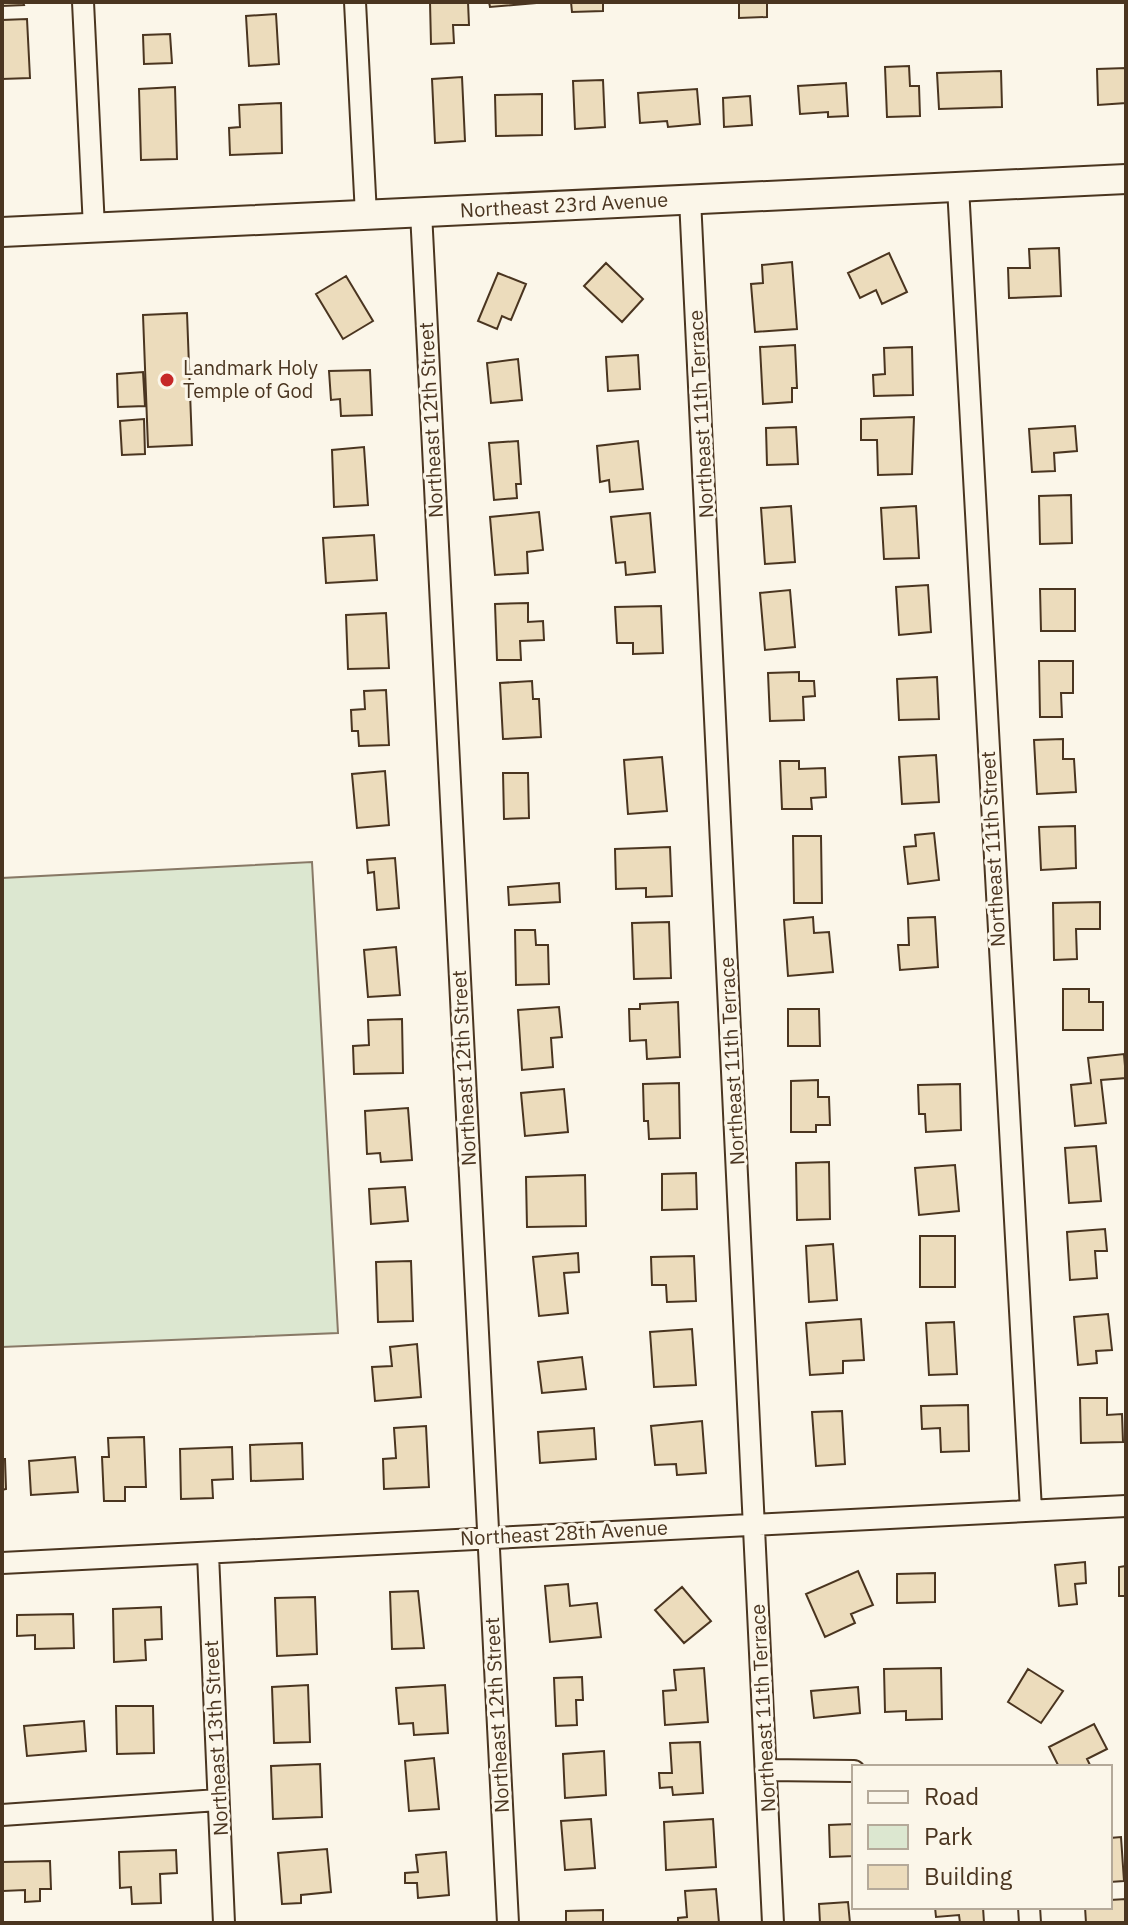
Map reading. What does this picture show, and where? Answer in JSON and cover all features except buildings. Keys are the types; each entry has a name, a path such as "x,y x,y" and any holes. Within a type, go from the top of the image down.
{"main road":[{"name":"Northeast 23rd Avenue","path":"2,232 1126,179"}],"street":[{"path":"83,2 94,228"},
{"path":"355,2 366,215"},
{"name":"Northeast 11th Street","path":"958,187 1031,1510"},
{"name":"Northeast 11th Terrace","path":"690,199 773,1923"},
{"name":"Northeast 12th Street","path":"421,212 508,1923"},
{"name":"Northeast 28th Avenue","path":"2,1563 208,1554 487,1536 1126,1506"},
{"name":"Northeast 13th Street","path":"208,1554 224,1923"},
{"path":"766,1770 852,1771"},
{"path":"2,1815 218,1800"}],"green space":[{"path":"312,862 338,1333 2,1347 2,878"}],"place":[{"name":"Landmark Holy Temple of God","path":"167,380"}]}
